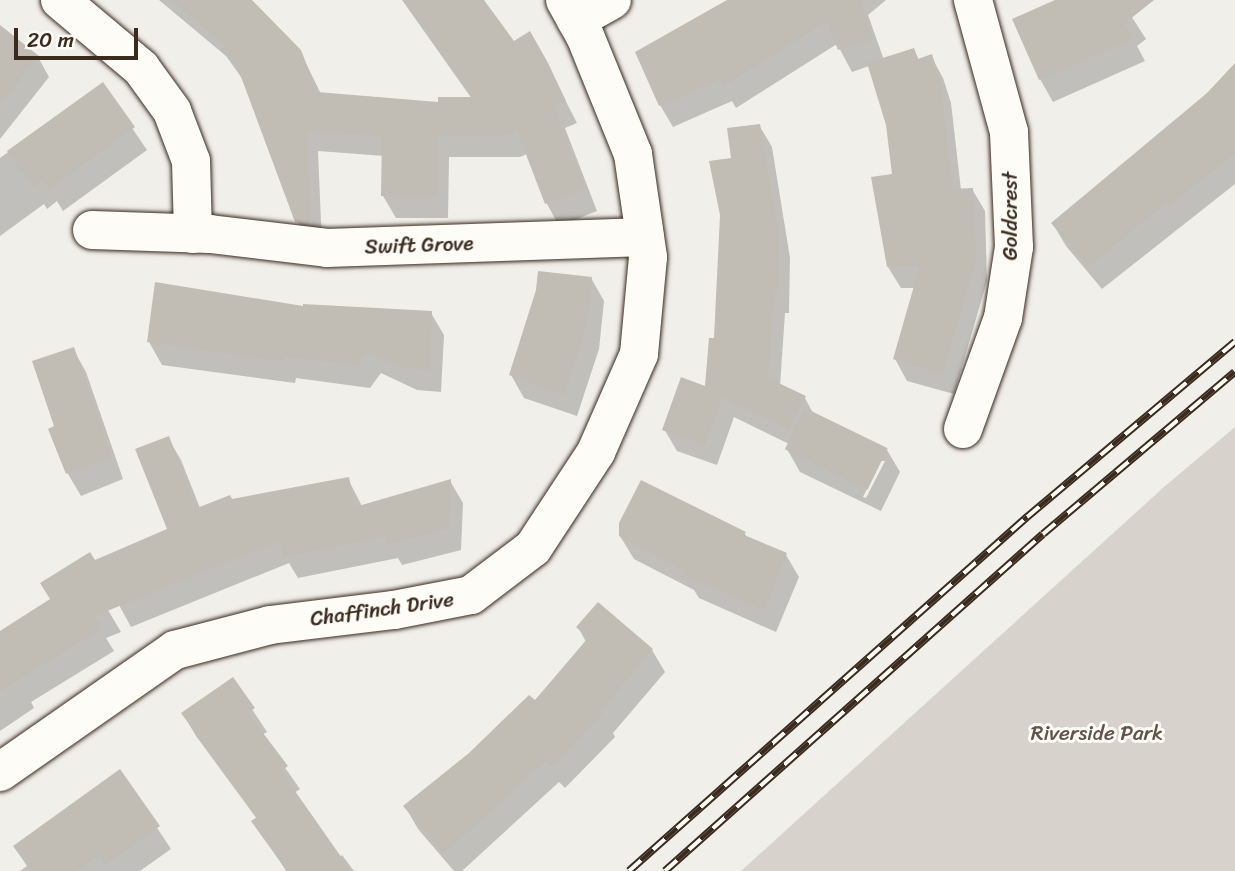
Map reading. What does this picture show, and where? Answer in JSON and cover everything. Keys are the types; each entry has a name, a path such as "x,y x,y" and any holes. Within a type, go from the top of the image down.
{"street":[{"path":"60,0 141,68 172,111 191,162 193,234"},
{"path":"570,10 612,0"},
{"name":"Goldcrest","path":"963,429 1003,318 1014,247 1009,132 973,0"},
{"name":"Chaffinch Drive","path":"0,772 175,650 270,625 394,610 471,596 533,548 596,452 639,354 648,257 633,154 570,10"},
{"name":"Swift Grove","path":"92,230 193,234 327,248 645,237"}],"green space":[{"name":"Riverside Park","path":"1235,427 1235,871 741,871 1164,487"}],"building":[{"path":"171,0 252,0 301,50 317,92 438,102 438,97 472,97 403,0 484,0 514,41 530,31 548,63 566,101 554,106 586,188 545,204 517,131 507,135 437,136 437,197 381,196 382,136 307,130 310,224 295,222 237,66 221,50 225,45"},
{"path":"727,0 860,0 873,39 838,50 827,21 722,87 721,79 659,106 635,52"},
{"path":"1055,0 1154,0 1124,24 1134,38 1039,80 1012,19"},
{"path":"0,25 39,56 0,105"},
{"path":"914,48 918,59 932,54 940,80 952,189 973,188 976,259 942,374 893,359 920,265 887,267 871,177 892,174 886,125 867,63"},
{"path":"1235,63 1235,153 1170,205 1167,202 1088,267 1051,223 1207,93"},
{"path":"103,82 135,127 49,189 43,180 33,187 7,151"},
{"path":"760,124 779,235 778,292 774,292 768,378 806,396 789,429 722,397 705,445 662,430 681,377 705,386 709,338 714,338 720,215 709,161 731,158 727,128"},
{"path":"538,271 592,277 587,325 564,395 509,375 536,290"},
{"path":"155,282 303,306 432,311 429,370 403,368 367,351 358,366 283,356 283,361 147,342"},
{"path":"74,347 112,457 66,474 48,429 54,426 32,361"},
{"path":"805,408 888,448 868,490 785,449"},
{"path":"169,436 197,508 230,495 232,499 349,477 355,507 451,479 449,528 388,544 386,536 283,557 280,540 95,616 102,628 0,691 0,631 50,599 40,583 90,552 95,560 167,529 135,449"},
{"path":"641,480 746,532 744,535 787,553 764,610 684,575 686,571 619,536 619,523"},
{"path":"598,602 653,649 600,711 603,713 552,767 545,761 444,854 403,806 469,753 529,695 535,700 588,638 576,627"},
{"path":"233,677 255,708 248,713 288,766 281,771 351,871 287,871 251,821 257,817 181,713"},
{"path":"120,769 160,826 105,865 99,855 76,871 31,871 13,846"}],"railway":[{"path":"629,871 1027,517 1235,342"},
{"path":"665,871 1043,534 1235,372"}]}
